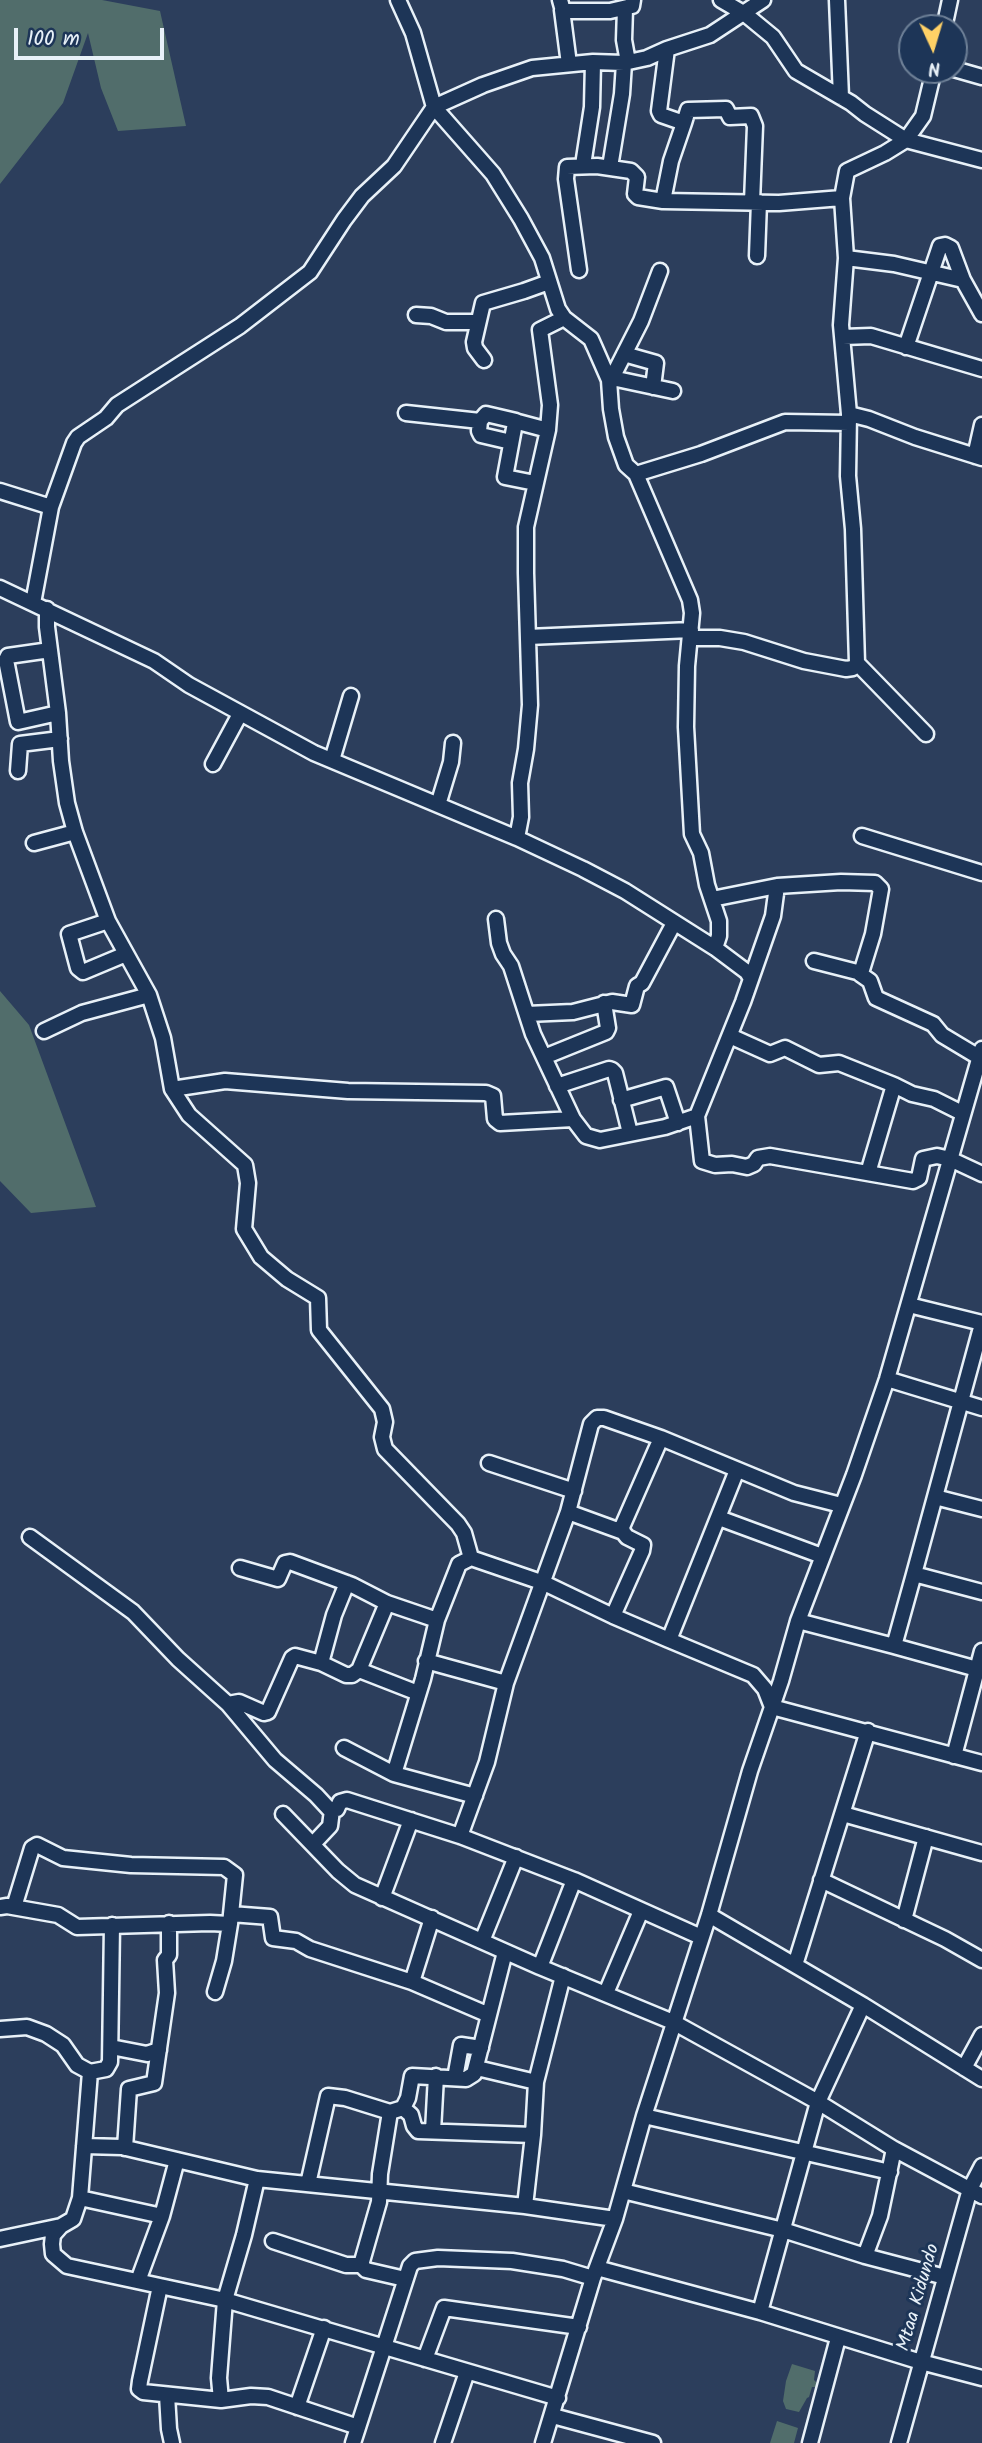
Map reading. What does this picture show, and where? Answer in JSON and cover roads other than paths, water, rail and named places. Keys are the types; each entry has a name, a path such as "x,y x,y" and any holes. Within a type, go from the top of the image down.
{"street":[{"path":"398,0 413,33 434,107 493,174 537,248 564,318 591,339 611,379 615,437 626,465 636,474 690,600 692,613 686,727 692,834 701,853 719,921 719,936 715,948"},
{"path":"722,0 773,37 796,71 841,97 906,141 982,160"},
{"path":"33,603 51,507 78,437 107,418 117,405 240,326 310,272 362,196 394,166 434,107 483,85 532,68 593,62 626,62 647,58 710,35 763,0"},
{"path":"838,0 841,97"},
{"path":"569,64 561,5 610,11 629,5 624,40 626,62 610,167"},
{"path":"667,49 659,111 661,116 684,124"},
{"path":"583,165 592,107 593,62"},
{"path":"528,636 691,634 744,642 804,661 846,669 853,668 857,663 853,529 848,475 849,419 841,325 846,258 842,198 847,171 906,141 923,116 931,84"},
{"path":"663,201 671,161 688,110 726,109 730,117 751,116 755,126 757,256"},
{"path":"579,270 565,172 567,167 610,167 635,174 635,194 638,197 663,201 779,203 842,198"},
{"path":"906,347 929,271 940,246 951,248 963,280 982,314"},
{"path":"846,258 894,264 963,280"},
{"path":"611,379 641,321 660,271"},
{"path":"484,360 475,348 475,334 482,303 548,282"},
{"path":"416,315 431,316 446,323 478,322"},
{"path":"517,838 521,817 520,783 529,730 526,527 548,430 550,405 540,330 564,318"},
{"path":"843,337 872,336 982,369"},
{"path":"624,354 656,363 653,387"},
{"path":"611,379 673,391"},
{"path":"406,413 480,421"},
{"path":"511,442 481,435 480,421 486,414 548,430"},
{"path":"636,474 701,454 785,422 869,419 978,457 982,425"},
{"path":"516,421 505,477 535,483"},
{"path":"0,491 51,507"},
{"path":"0,588 154,661 240,714 331,760 517,838 625,891 715,948 750,977"},
{"path":"47,609 67,803 108,921 149,995 163,1038 172,1089 189,1115 245,1165 248,1183 244,1229 261,1256 287,1279 318,1298 319,1330 382,1409 385,1422 382,1437 386,1449 457,1524 464,1534 471,1558"},
{"path":"18,771 18,722 7,657 50,650"},
{"path":"857,663 926,734"},
{"path":"331,760 351,696"},
{"path":"18,722 58,713"},
{"path":"213,764 240,714"},
{"path":"20,744 60,739"},
{"path":"438,805 451,762 453,743"},
{"path":"34,843 75,832"},
{"path":"862,836 982,873"},
{"path":"712,898 777,887 841,882 878,884 881,889 873,934 860,974"},
{"path":"777,887 773,916 730,1036 697,1116 702,1161 715,1165 747,1167 754,1164 758,1158 770,1156 913,1181 919,1178 923,1159 937,1156 982,1174"},
{"path":"496,919 499,943 511,966 533,1034 573,1119 586,1136 593,1139 630,1133 678,1123 697,1116"},
{"path":"108,921 69,934 78,968 83,972 126,954"},
{"path":"527,1014 573,1012 615,1002 632,1005 636,986 642,983 674,923"},
{"path":"543,2443 595,2273 615,2219 673,2021 709,1915 750,1770 798,1621 854,1475 887,1379 962,1113 981,1056 942,1035 933,1024 876,998 870,981 860,974 814,961"},
{"path":"44,1031 82,1013 149,995"},
{"path":"544,1057 606,1032 608,1028 604,1003"},
{"path":"730,1036 770,1054 785,1048 819,1065 839,1063 912,1094 934,1099 962,1113"},
{"path":"557,1086 609,1069 615,1073 630,1133"},
{"path":"172,1089 225,1081 348,1091 486,1093 493,1096 495,1119 500,1123 573,1119"},
{"path":"868,1172 894,1085"},
{"path":"621,1100 666,1087 678,1123"},
{"path":"894,1646 982,1324 909,1305"},
{"path":"887,1379 982,1408"},
{"path":"460,1836 494,1736 506,1683 568,1512 591,1424 597,1418 661,1438 794,1493 841,1505"},
{"path":"623,1532 622,1527 661,1438"},
{"path":"489,1463 574,1491"},
{"path":"669,1640 737,1470"},
{"path":"936,1497 982,1509"},
{"path":"568,1512 623,1532 643,1545 613,1615"},
{"path":"719,1518 822,1556"},
{"path":"30,1537 133,1612 228,1704 275,1760 332,1810"},
{"path":"394,1774 437,1620 458,1564 471,1558 544,1583 753,1675 765,1689 772,1707"},
{"path":"240,1567 278,1579 285,1563 290,1562 347,1583 387,1604 437,1620"},
{"path":"914,1574 982,1592"},
{"path":"321,1663 334,1615 347,1583"},
{"path":"359,1670 387,1604"},
{"path":"798,1621 977,1669"},
{"path":"954,1756 982,1651"},
{"path":"228,1704 239,1702 266,1713 292,1658 299,1656 346,1675 359,1670 418,1693"},
{"path":"426,1661 506,1683"},
{"path":"772,1707 982,1763"},
{"path":"795,1965 868,1731"},
{"path":"344,1748 394,1774 475,1796"},
{"path":"332,1810 337,1809 340,1802 347,1800 460,1836 574,1880 701,1937"},
{"path":"313,1844 330,1826 332,1810"},
{"path":"283,1814 355,1885 540,1967 673,2021 818,2102 894,2149 976,2193"},
{"path":"843,1814 982,1853"},
{"path":"382,1898 411,1821"},
{"path":"904,1920 926,1838"},
{"path":"215,1992 231,1919 236,1875 224,1867 131,1865 63,1858 37,1845 32,1848 7,1907 58,1915 77,1927 169,1923 231,1919 270,1917 273,1938 296,1941 310,1949 412,1982 489,2015"},
{"path":"482,1941 516,1857"},
{"path":"540,1967 574,1880"},
{"path":"821,1880 982,1960"},
{"path":"606,1993 641,1911"},
{"path":"709,1915 863,2005 982,2079"},
{"path":"412,1982 432,1918"},
{"path":"125,2148 129,2089 154,2083 167,1993 165,1960 169,1955 169,1923"},
{"path":"0,2029 27,2027 46,2034 62,2045 77,2065 90,2072 106,2069 110,2062 111,2047 112,1925"},
{"path":"361,2265 376,2217 380,2174 397,2110 408,2098 412,2076 470,2077 477,2068 505,1952"},
{"path":"524,2206 533,2135 536,2082 564,1976"},
{"path":"760,2312 818,2102 863,2005"},
{"path":"964,2068 982,2035"},
{"path":"455,2078 461,2045 481,2048"},
{"path":"111,2047 147,2054 159,2050"},
{"path":"477,2068 536,2082"},
{"path":"90,2072 80,2198 73,2219 53,2235 53,2254 66,2266 225,2300 558,2398"},
{"path":"433,2132 436,2076"},
{"path":"308,2184 328,2096 411,2115 416,2130 459,2134 533,2135"},
{"path":"644,2116 890,2172"},
{"path":"84,2146 125,2148 257,2179 524,2206 615,2219"},
{"path":"865,2256 880,2216 894,2149"},
{"path":"138,2281 162,2216 177,2160"},
{"name":"Mtaa Kidundo","path":"899,2443 946,2277 976,2193 982,2166"},
{"path":"221,2400 219,2378 225,2300 257,2179"},
{"path":"623,2191 783,2230 865,2256 946,2277"},
{"path":"80,2198 162,2216"},
{"path":"0,2239 61,2226"},
{"path":"273,2241 346,2265 361,2265 366,2270 405,2279"},
{"path":"352,2443 410,2266 415,2261 438,2258 526,2262 595,2273 760,2312 838,2338 982,2378"},
{"path":"160,2286 139,2389 143,2392 221,2400 268,2397 358,2427"},
{"path":"425,2359 444,2308 579,2327"},
{"path":"297,2407 324,2328"},
{"path":"810,2443 838,2338"},
{"path":"443,2443 467,2372"},
{"path":"167,2395 172,2443"},
{"path":"553,2416 653,2443"}]}
